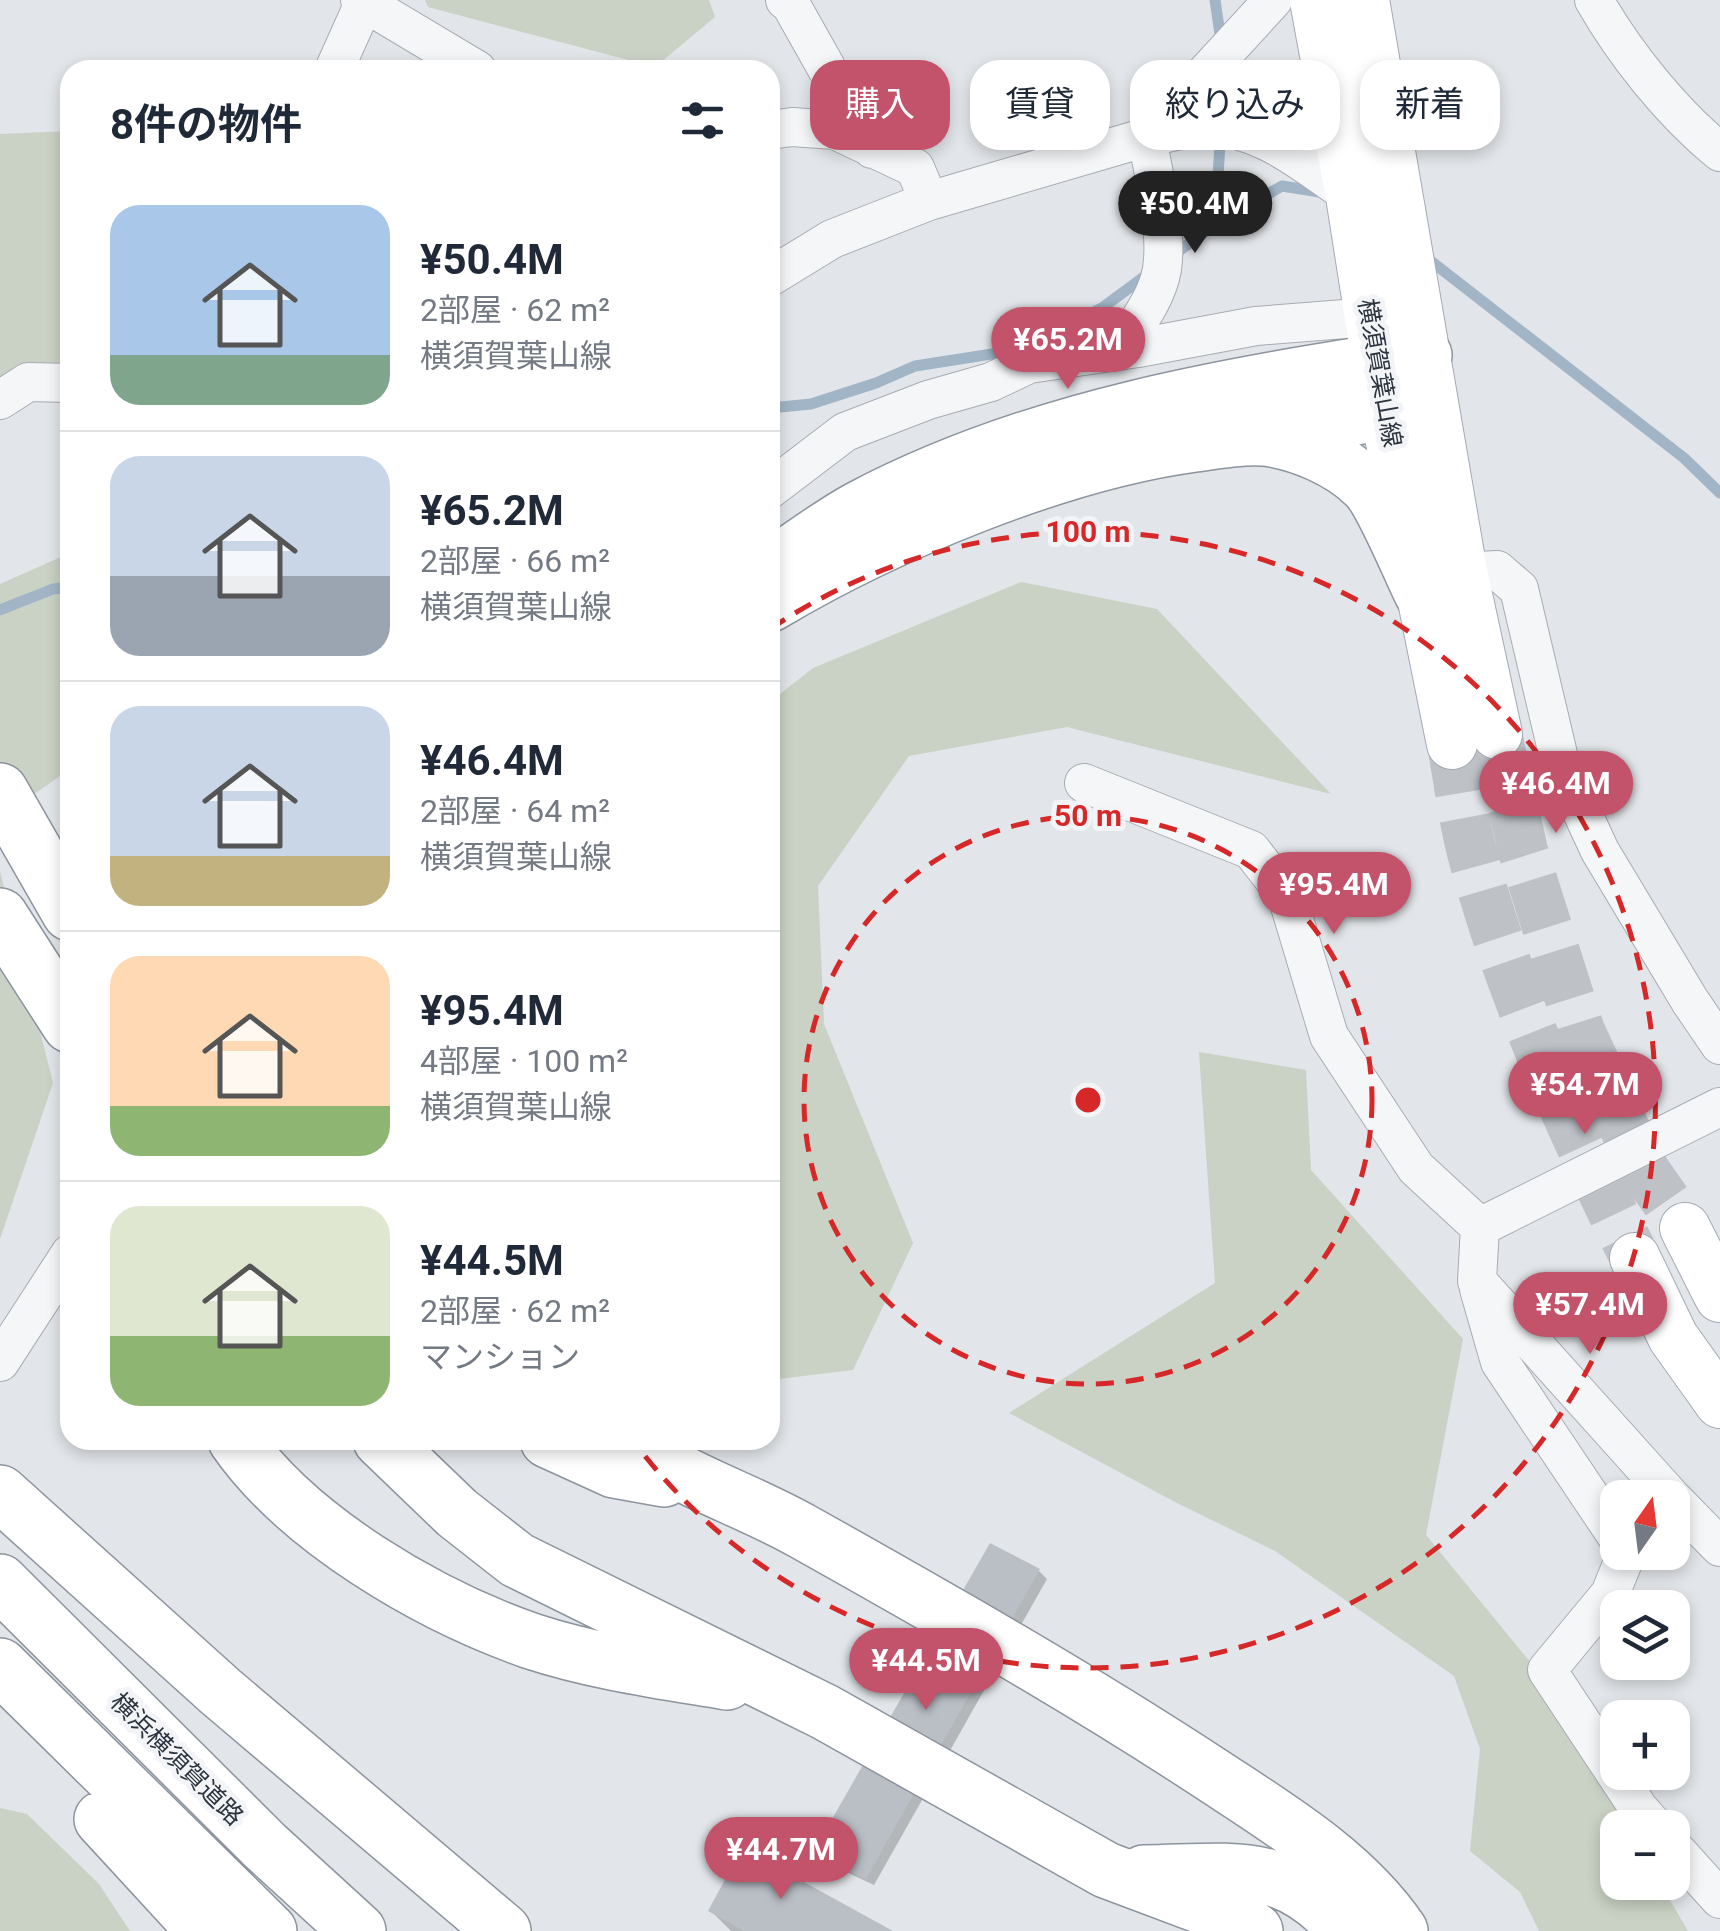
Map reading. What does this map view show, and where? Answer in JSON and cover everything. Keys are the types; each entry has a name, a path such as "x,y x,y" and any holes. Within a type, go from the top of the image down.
{"highway":[{"path":"1226,440 1389,361"},
{"path":"780,561 858,510 979,455 1034,436 1137,408 1389,361"},
{"path":"780,599 912,532 1016,492 1144,451 1263,438 1298,446 1338,464 1368,487 1442,582"},
{"path":"0,791 60,896"},
{"path":"0,916 60,1009"},
{"path":"244,1450 283,1496 335,1537 398,1578 478,1617 531,1640 613,1663 739,1684 825,1712"},
{"path":"391,1450 457,1513 517,1560 825,1712 1106,1870 1239,1920 1255,1931"},
{"path":"570,1450 614,1470 701,1486"},
{"path":"641,1450 701,1486 796,1528 1217,1768 1350,1851 1440,1931"},
{"path":"0,1493 235,1705 503,1931"},
{"name":"横浜横須賀道路","path":"0,1582 265,1846 358,1931"},
{"path":"0,1666 269,1931"},
{"path":"1107,1706 1326,1853 1371,1894 1400,1931"},
{"path":"0,1714 205,1931"},
{"path":"1106,1870 1257,1872 1288,1883 1331,1913 1346,1931"}],"main road":[{"name":"横須賀葉山線","path":"1315,0 1351,196 1442,582 1474,739"},
{"name":"横須賀葉山線","path":"1364,0 1389,361 1442,582"},
{"path":"1720,1271 1686,1228 1720,1297"},
{"path":"1720,1350 1635,1258 1672,1337 1720,1403"}],"street":[{"path":"785,0 822,60"},
{"path":"1218,60 1273,0"},
{"path":"1594,0 1609,26 1692,130 1720,152"},
{"path":"338,60 362,2 455,60"},
{"path":"780,129 810,128"},
{"path":"780,271 832,239 929,201 1130,142"},
{"path":"874,150 915,168 929,201"},
{"path":"1119,351 1150,304 1162,270 1161,224 1149,150"},
{"path":"1282,150 1351,196"},
{"path":"780,481 845,432 928,400 990,382 1029,364 1256,326 1389,361"},
{"path":"0,400 28,382 60,383"},
{"path":"1442,582 1496,570 1519,589 1561,767 1600,851 1720,1045"},
{"path":"1084,783 1251,850 1287,896 1328,1036 1416,1168 1480,1228 1478,1281 1500,1362 1600,1511"},
{"path":"1480,1228 1720,1107"},
{"path":"0,1362 60,1269"},
{"path":"1478,1281 1656,1480"},
{"path":"1690,1516 1720,1547"},
{"path":"1620,1570 1610,1594 1547,1670 1640,1810"},
{"path":"1690,1866 1720,1899"}],"green space":[{"path":"425,0 709,0 715,17 663,60 629,60 428,7"},
{"path":"60,131 60,395 0,404 0,134"},
{"path":"60,557 60,776 0,818 0,584"},
{"path":"1021,582 1157,609 1331,794 1067,727 909,756 818,886 824,1024 913,1243 853,1370 780,1379 780,694 813,668"},
{"path":"0,871 53,1083 0,1239"},
{"path":"1199,1052 1306,1070 1311,1170 1463,1339 1426,1535 1549,1685 1600,1776 1600,1790 1608,1790 1619,1810 1600,1810 1600,1900 1670,1900 1688,1931 1539,1931 1520,1892 1470,1851 1480,1749 1454,1676 1275,1551 1009,1413 1215,1283"},
{"path":"0,1808 27,1814 99,1884 130,1931 0,1931"}],"building":[{"path":"990,1543 1040,1569 866,1879 812,1854"},
{"path":"742,1848 893,1931 744,1931 708,1911"}],"waterway":[{"path":"1215,0 1221,41"},
{"path":"1215,224 1220,150"},
{"path":"1171,257 1215,224 1282,186 1326,193"},
{"path":"1423,255 1684,458 1720,493"},
{"path":"780,407 811,404 915,366 1018,350 1102,308 1148,274"},
{"path":"0,610 60,588"}],"tunnel":[{"path":"1497,734 1523,851 1580,1031 1643,1168 1685,1228"},
{"path":"1452,744 1471,849 1507,966 1567,1114 1635,1258"}]}
